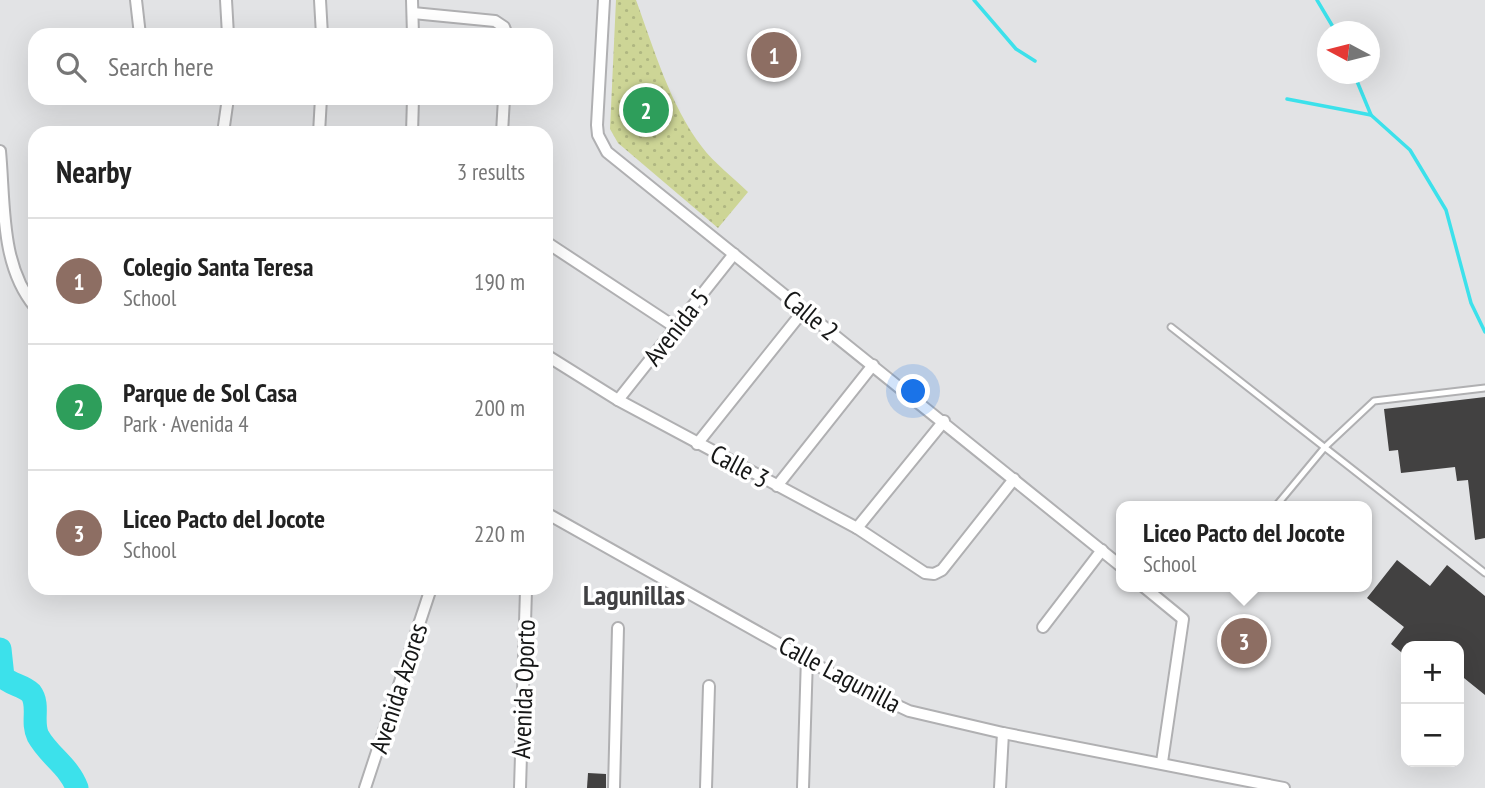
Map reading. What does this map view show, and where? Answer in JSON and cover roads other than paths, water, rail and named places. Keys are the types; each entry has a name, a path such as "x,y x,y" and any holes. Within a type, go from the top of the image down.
{"street":[{"path":"136,0 139,28"},
{"path":"226,0 228,28"},
{"path":"320,0 322,28"},
{"path":"412,0 413,28"},
{"name":"Calle 2","path":"604,0 597,125 598,135 607,152 1116,562"},
{"path":"413,13 495,21 502,28"},
{"path":"224,126 227,105"},
{"path":"319,126 321,105"},
{"path":"412,126 413,105"},
{"path":"502,126 504,105"},
{"path":"0,151 9,257 15,276 28,296"},
{"path":"553,247 675,327"},
{"name":"Avenida 5","path":"618,400 734,254"},
{"path":"697,444 804,310"},
{"name":"Calle 3","path":"553,359 697,444 857,528 925,573 934,575 942,570 1014,479"},
{"path":"777,486 873,365"},
{"path":"857,528 944,421"},
{"name":"Calle Lagunilla","path":"553,517 848,682 909,711 1003,733 1284,788"},
{"path":"1043,627 1102,550"},
{"path":"1150,592 1183,619 1162,762"},
{"name":"Avenida Azores","path":"365,788 429,595"},
{"name":"Avenida Oporto","path":"520,788 526,595"},
{"path":"614,788 618,628"},
{"path":"803,788 807,657"},
{"path":"706,788 709,686"},
{"path":"1000,788 1003,733"}],"lane":[{"path":"1171,327 1485,572"},
{"path":"1280,501 1325,447 1374,401 1485,388"}],"waterway":[{"path":"974,0 1016,49 1035,61"},
{"path":"1317,0 1329,21"},
{"path":"1358,84 1371,115"},
{"path":"1287,99 1371,115 1410,150 1446,210 1471,303 1485,332"},
{"path":"0,649 3,677 31,693 35,703 38,736 69,773 77,788"}],"place":[{"name":"Colegio Santa Teresa","path":"774,55"},
{"name":"Parque de Sol Casa","path":"646,110"},
{"name":"Liceo Pacto del Jocote","path":"1244,641"}],"district":[{"name":"Lagunillas","path":"634,594"}]}
